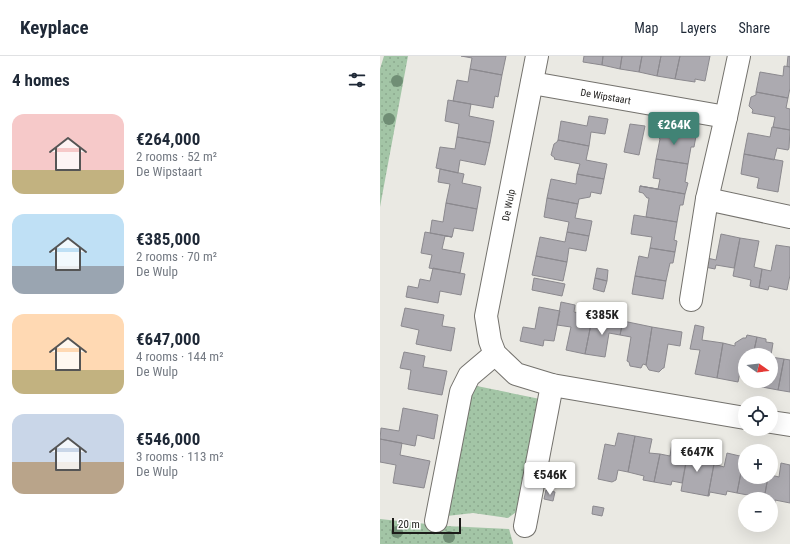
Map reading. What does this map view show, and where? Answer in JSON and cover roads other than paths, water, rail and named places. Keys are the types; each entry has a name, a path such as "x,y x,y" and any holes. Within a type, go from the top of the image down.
{"street":[{"name":"De Wulp","path":"537,56 486,316 490,341 495,354 516,374 552,385 738,417"},
{"path":"691,300 707,199 739,56"},
{"name":"De Wipstaart","path":"532,83 726,116"},
{"path":"707,199 790,217"},
{"path":"436,521 461,392 469,376 495,354"},
{"path":"525,526 552,385"},
{"path":"778,423 790,425"}]}
